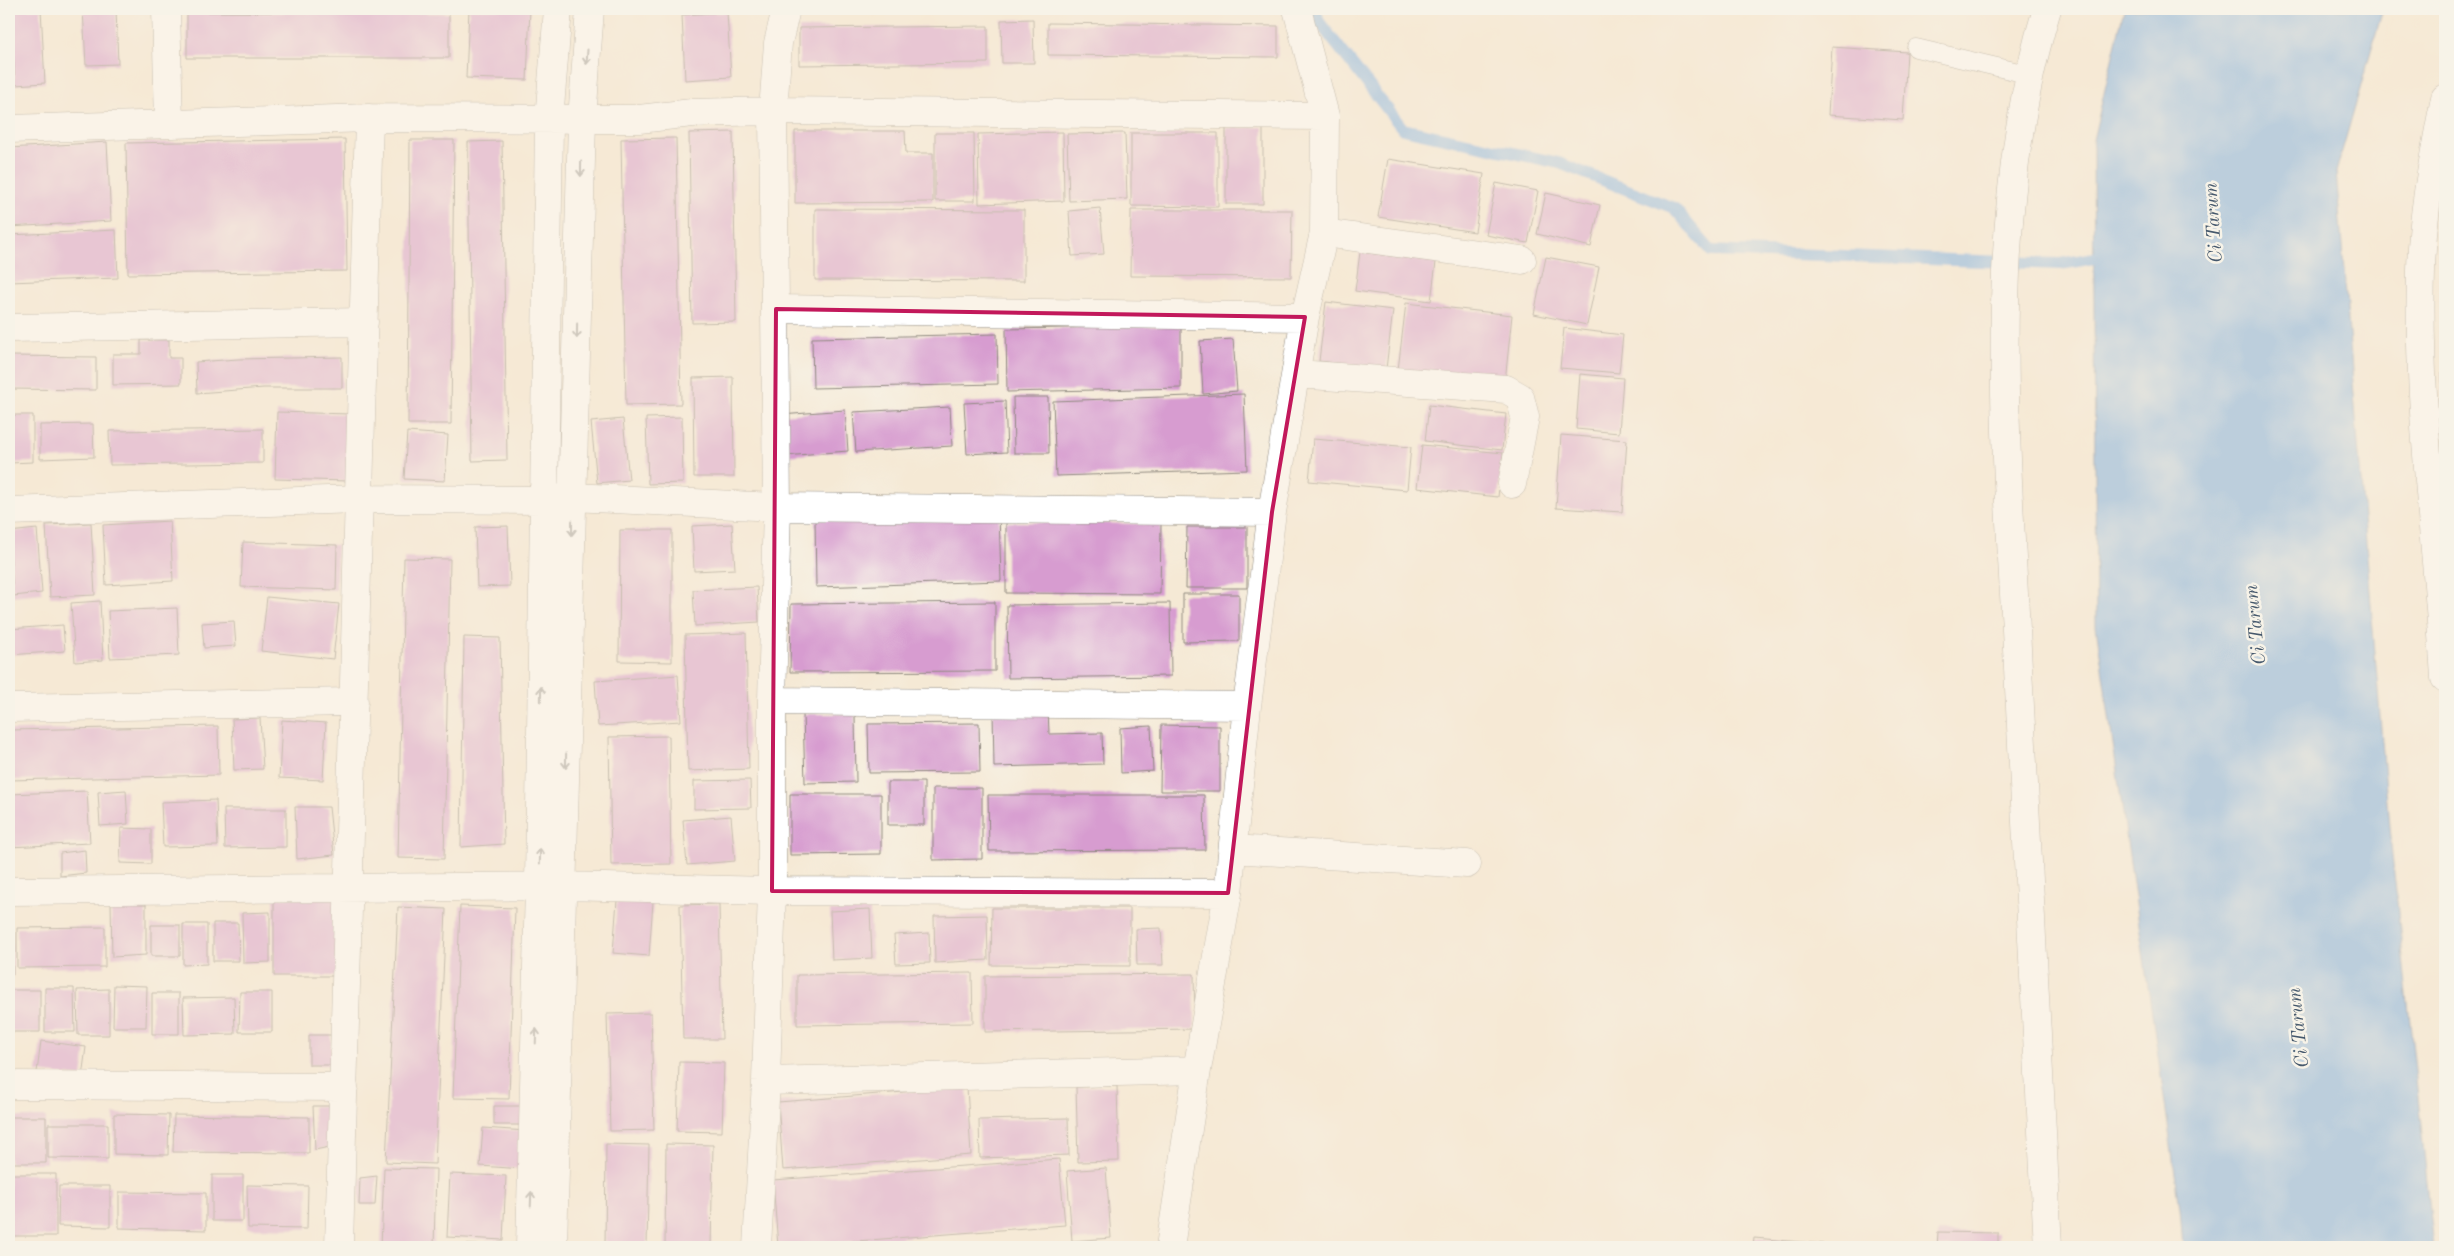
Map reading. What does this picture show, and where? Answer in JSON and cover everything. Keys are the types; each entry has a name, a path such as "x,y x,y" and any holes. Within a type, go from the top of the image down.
{"street":[{"path":"166,9 169,123"},
{"path":"551,886 543,500 549,120 558,9"},
{"path":"542,1242 551,886 573,497 582,120 590,9"},
{"path":"757,1247 766,1082 772,892 772,701 776,507 773,111 778,43 786,9"},
{"path":"1170,1247 1197,1070 1228,893 1247,706 1272,512 1306,317 1324,233 1324,116 1298,9"},
{"path":"2047,9 2031,74 2015,165 2004,305 2010,521 2048,1247"},
{"path":"2445,98 2430,175 2421,270 2423,383 2445,678"},
{"path":"9,130 169,123 368,118 582,120 773,111 1324,116"},
{"path":"339,1247 368,118"},
{"path":"1324,233 1522,260"},
{"path":"776,309 1306,317"},
{"path":"9,328 364,322"},
{"path":"1297,374 1506,389 1520,397 1526,417 1512,484"},
{"path":"9,512 357,499 543,500 573,497 776,507 1272,512"},
{"path":"772,701 1247,706"},
{"path":"9,708 354,702"},
{"path":"1232,849 1467,864"},
{"path":"9,891 551,886 772,892 1228,893"},
{"path":"766,1082 1197,1070"},
{"path":"9,1085 344,1088"}],"lane":[{"path":"1916,48 2031,74"}],"highlighted area":[{"path":"776,309 1305,317 1272,512 1228,893 772,891"}],"water":[{"name":"Ci Tarum","path":"2124,9 2383,9 2336,172 2389,827 2434,1247 2183,1247 2180,1208 2096,626 2093,140"}],"building":[{"path":"11,9 41,9 45,83 15,85"},
{"path":"83,9 116,9 118,64 86,65"},
{"path":"469,9 530,9 527,80 466,78"},
{"path":"187,12 449,13 449,58 187,58"},
{"path":"727,12 731,77 685,80 682,15"},
{"path":"1033,19 1034,63 1002,63 1001,20"},
{"path":"1048,23 1278,26 1278,57 1048,55"},
{"path":"988,26 988,63 799,65 799,28"},
{"path":"1832,47 1907,52 1903,120 1828,115"},
{"path":"1263,127 1263,204 1226,204 1226,128"},
{"path":"795,131 905,131 906,153 933,153 933,202 795,203"},
{"path":"733,132 736,322 692,323 689,133"},
{"path":"1063,132 1064,201 979,204 978,134"},
{"path":"935,133 974,133 975,201 935,201"},
{"path":"1125,133 1127,199 1069,201 1067,134"},
{"path":"1131,133 1218,133 1218,207 1131,206"},
{"path":"676,138 681,404 626,405 621,139"},
{"path":"345,139 347,271 128,274 126,143"},
{"path":"410,140 454,140 451,424 408,424"},
{"path":"502,141 507,460 472,461 468,142"},
{"path":"107,142 111,221 9,227 9,148"},
{"path":"1388,159 1484,174 1475,232 1378,217"},
{"path":"1496,183 1538,191 1528,243 1486,235"},
{"path":"1546,193 1600,205 1591,247 1537,234"},
{"path":"1100,208 1104,254 1072,256 1069,211"},
{"path":"815,209 1024,210 1024,281 815,280"},
{"path":"1131,210 1292,210 1291,277 1130,276"},
{"path":"116,230 118,278 9,282 9,235"},
{"path":"1360,252 1436,262 1431,301 1355,291"},
{"path":"1546,257 1599,267 1587,325 1534,314"},
{"path":"1326,302 1393,310 1386,369 1319,361"},
{"path":"1406,303 1512,315 1505,382 1398,370"},
{"path":"1181,326 1181,388 1007,392 1006,329"},
{"path":"1564,328 1623,335 1619,373 1560,368"},
{"path":"997,334 998,384 813,388 812,338"},
{"path":"1233,339 1237,391 1203,394 1200,341"},
{"path":"141,340 169,340 169,358 181,358 181,384 113,385 113,354 141,354"},
{"path":"9,356 96,357 96,390 9,389"},
{"path":"342,357 342,388 264,388 197,393 196,362 238,359"},
{"path":"2442,372 2445,372 2445,431 2443,431"},
{"path":"1580,374 1623,378 1619,433 1576,429"},
{"path":"733,377 734,477 694,477 693,378"},
{"path":"1244,394 1247,470 1056,476 1053,401"},
{"path":"1013,397 1048,397 1049,453 1014,453"},
{"path":"1005,401 1007,452 967,454 964,403"},
{"path":"1429,405 1506,414 1502,450 1425,441"},
{"path":"950,407 952,446 856,452 853,412"},
{"path":"845,410 848,451 784,456 781,415"},
{"path":"277,412 350,414 348,481 275,479"},
{"path":"9,415 33,415 33,462 9,463"},
{"path":"682,417 683,483 648,484 646,418"},
{"path":"623,419 629,480 597,483 591,422"},
{"path":"93,424 94,457 40,459 40,425"},
{"path":"263,429 263,463 110,465 109,431"},
{"path":"407,432 448,435 445,481 404,479"},
{"path":"1561,435 1627,440 1622,512 1556,508"},
{"path":"1313,439 1411,447 1407,490 1309,481"},
{"path":"1422,445 1503,453 1498,497 1417,488"},
{"path":"999,512 1001,581 816,587 815,519"},
{"path":"170,521 173,581 106,585 103,525"},
{"path":"1006,522 1161,524 1160,594 1006,593"},
{"path":"91,523 95,595 50,597 46,525"},
{"path":"732,524 735,569 694,571 692,526"},
{"path":"508,526 510,586 477,587 475,527"},
{"path":"1187,527 1247,527 1247,588 1186,588"},
{"path":"37,529 42,593 13,596 9,532"},
{"path":"620,530 672,530 672,662 619,661"},
{"path":"243,542 337,545 336,590 241,587"},
{"path":"404,558 450,559 444,859 398,858"},
{"path":"757,587 759,622 695,626 693,590"},
{"path":"1183,594 1239,594 1239,641 1183,642"},
{"path":"267,597 339,604 333,659 261,651"},
{"path":"100,601 103,660 75,662 71,603"},
{"path":"995,602 995,671 790,672 791,604"},
{"path":"1170,603 1171,676 1008,678 1007,605"},
{"path":"177,608 179,655 110,658 108,611"},
{"path":"234,621 236,646 204,648 202,623"},
{"path":"63,625 65,651 9,655 9,629"},
{"path":"746,633 749,769 688,771 685,635"},
{"path":"464,637 500,638 504,844 461,847"},
{"path":"678,675 681,721 598,726 595,681"},
{"path":"1048,709 1049,734 1102,733 1103,764 994,767 993,710"},
{"path":"803,714 855,714 856,782 805,783"},
{"path":"260,718 263,769 234,770 232,719"},
{"path":"282,720 326,723 323,780 279,778"},
{"path":"979,723 980,772 869,773 868,724"},
{"path":"1161,725 1220,726 1220,791 1160,791"},
{"path":"218,726 219,775 9,780 9,730"},
{"path":"1151,726 1153,771 1121,773 1120,728"},
{"path":"669,736 671,864 611,865 609,737"},
{"path":"750,780 751,808 694,809 694,781"},
{"path":"888,782 924,782 924,825 888,825"},
{"path":"933,788 982,788 982,859 933,860"},
{"path":"126,790 128,824 100,826 98,792"},
{"path":"87,791 90,843 9,847 9,794"},
{"path":"790,794 881,794 881,854 790,855"},
{"path":"988,795 1204,795 1205,850 989,851"},
{"path":"216,800 218,846 163,847 161,802"},
{"path":"295,807 329,807 334,855 297,859"},
{"path":"224,809 286,809 286,847 225,848"},
{"path":"731,816 735,861 687,865 683,820"},
{"path":"121,828 151,829 151,864 120,863"},
{"path":"85,850 86,873 60,876 60,853"},
{"path":"274,897 342,897 341,976 274,976"},
{"path":"617,900 653,902 649,956 613,953"},
{"path":"111,903 146,904 146,955 112,957"},
{"path":"719,904 722,1039 683,1039 680,905"},
{"path":"460,906 515,908 509,1099 453,1098"},
{"path":"398,907 446,909 435,1164 386,1162"},
{"path":"992,908 1130,908 1130,966 991,965"},
{"path":"870,909 872,958 832,960 830,911"},
{"path":"270,912 270,962 243,963 242,913"},
{"path":"987,915 988,960 935,963 934,916"},
{"path":"213,923 238,923 239,961 213,961"},
{"path":"183,924 207,924 207,964 183,965"},
{"path":"151,925 180,925 180,956 151,956"},
{"path":"105,927 105,967 17,968 17,928"},
{"path":"1161,928 1163,965 1137,965 1136,929"},
{"path":"9,933 12,933 13,975 9,975"},
{"path":"929,933 930,963 896,964 894,935"},
{"path":"972,973 973,1023 797,1025 797,975"},
{"path":"1194,974 1195,1029 985,1032 985,976"},
{"path":"114,985 147,986 146,1027 113,1027"},
{"path":"45,988 74,988 75,1032 45,1032"},
{"path":"109,989 109,1035 78,1035 77,990"},
{"path":"9,990 40,990 40,1032 9,1032"},
{"path":"240,992 272,992 272,1032 239,1032"},
{"path":"152,993 179,993 179,1034 152,1034"},
{"path":"234,997 235,1034 184,1035 183,998"},
{"path":"651,1013 654,1130 610,1131 607,1014"},
{"path":"309,1035 331,1035 331,1065 309,1065"},
{"path":"41,1041 86,1047 82,1077 37,1072"},
{"path":"679,1062 724,1063 722,1132 677,1131"},
{"path":"1117,1086 1119,1161 1078,1162 1076,1087"},
{"path":"967,1087 971,1155 783,1170 778,1102"},
{"path":"313,1106 334,1106 334,1146 315,1150"},
{"path":"494,1106 523,1106 522,1125 494,1125"},
{"path":"114,1114 169,1115 168,1155 114,1154"},
{"path":"174,1115 309,1117 309,1153 173,1152"},
{"path":"9,1117 46,1117 46,1163 9,1163"},
{"path":"1068,1118 1069,1155 980,1158 979,1120"},
{"path":"48,1124 108,1124 108,1159 48,1158"},
{"path":"483,1128 526,1131 523,1169 480,1166"},
{"path":"606,1144 649,1145 647,1247 605,1247"},
{"path":"666,1144 713,1145 711,1247 665,1247"},
{"path":"1059,1159 1065,1225 778,1247 773,1180"},
{"path":"384,1168 436,1169 434,1247 381,1247"},
{"path":"1106,1168 1111,1238 1072,1241 1067,1171"},
{"path":"9,1174 56,1174 56,1236 9,1236"},
{"path":"450,1174 506,1176 503,1240 447,1237"},
{"path":"212,1175 243,1175 243,1221 212,1221"},
{"path":"377,1176 375,1205 359,1205 360,1178"},
{"path":"247,1185 308,1186 307,1229 248,1228"},
{"path":"59,1186 110,1186 110,1227 58,1226"},
{"path":"119,1192 206,1193 206,1230 119,1228"},
{"path":"1938,1232 1998,1233 1998,1247 1937,1247"},
{"path":"1754,1238 1848,1246 1848,1247 1753,1247"},
{"path":"449,1244 499,1246 499,1247 449,1247"}],"waterway":[{"path":"1315,9 1319,22 1403,129 1559,163 1674,208 1711,251 2061,264 2110,255"}]}
